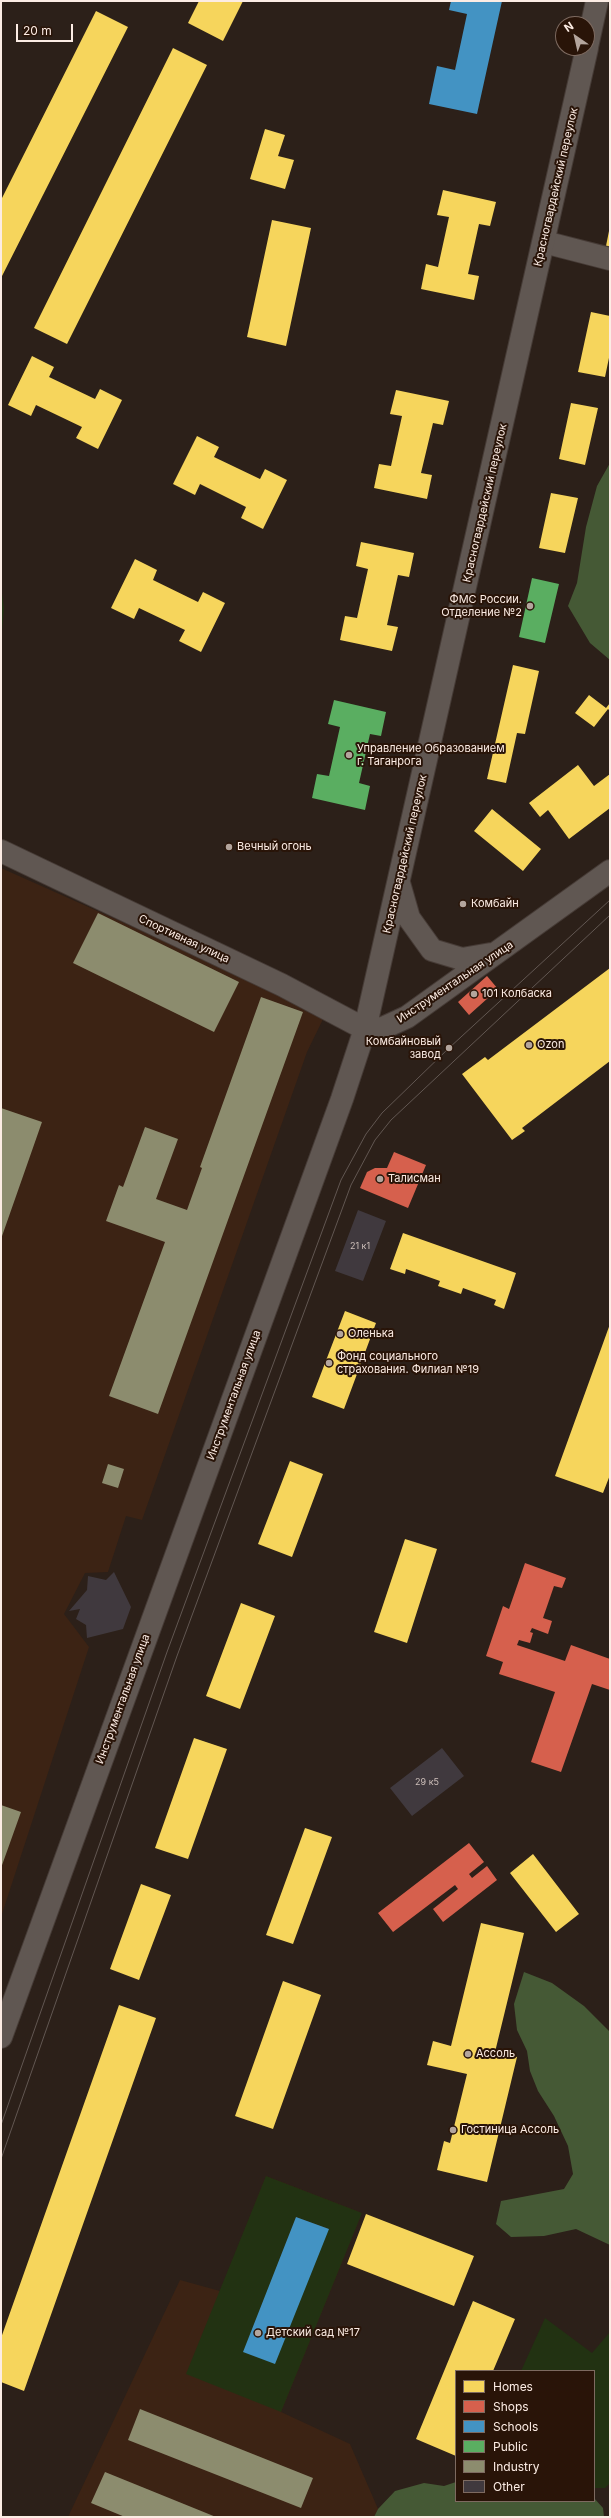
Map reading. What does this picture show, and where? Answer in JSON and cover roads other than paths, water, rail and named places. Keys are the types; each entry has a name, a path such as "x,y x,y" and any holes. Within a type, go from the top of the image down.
{"street":[{"name":"Красногвардейский переулок","path":"594,16 597,1"},
{"name":"Красногвардейский переулок","path":"365,1029 585,56"},
{"path":"544,242 610,259"},
{"name":"Спортивная улица","path":"1,851 282,985 365,1029"},
{"name":"Инструментальная улица","path":"1,2037 342,1099 365,1029 383,1028 407,1017 610,871"},
{"path":"398,881 409,918 432,950 462,959 498,953"}],"tram line":[{"path":"1,2125 167,1652 341,1180 366,1134 382,1113 449,1048 610,900"},
{"path":"1,2159 177,1656 351,1185 375,1140 391,1120 610,915"}],"place":[{"name":"ФМС России. Отделение №2","path":"530,606"},
{"name":"Управление Образованием г. Таганрога","path":"349,755"},
{"name":"Вечный огонь","path":"229,847"},
{"name":"Комбайн","path":"463,904"},
{"name":"101 Колбаска","path":"474,994"},
{"name":"Ozon","path":"529,1045"},
{"name":"Комбайновый завод","path":"449,1048"},
{"name":"Талисман","path":"380,1179"},
{"name":"Оленька","path":"340,1334"},
{"name":"Фонд социального страхования. Филиал №19","path":"329,1363"},
{"name":"Ассоль","path":"468,2054"},
{"name":"Гостиница Ассоль","path":"453,2130"},
{"name":"Детский сад №17","path":"258,2333"}]}
